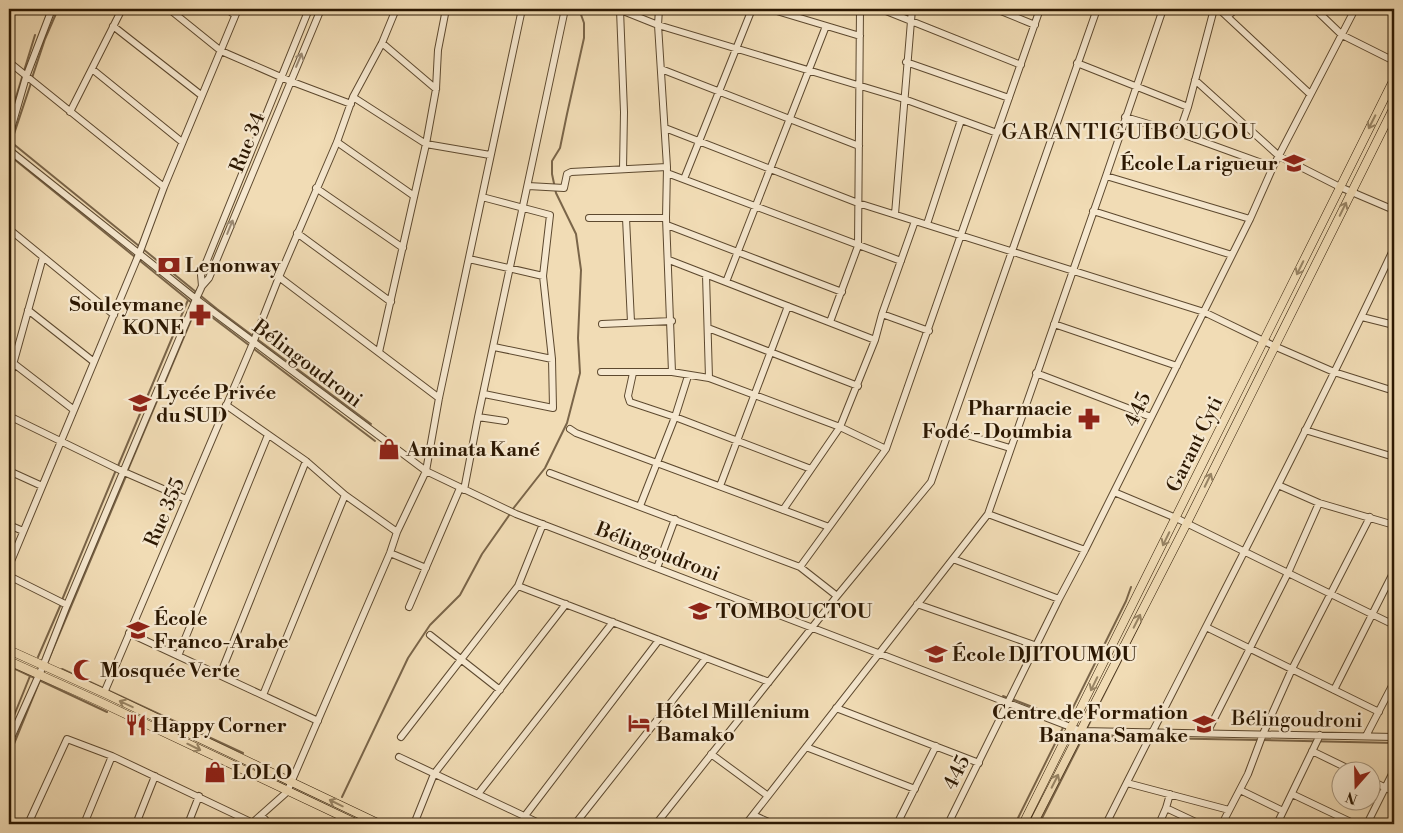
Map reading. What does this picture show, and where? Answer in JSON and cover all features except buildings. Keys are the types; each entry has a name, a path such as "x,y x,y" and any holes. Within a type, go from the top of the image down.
{"main road":[{"name":"Garant Cyti","path":"1023,824 1394,78"},
{"name":"Garant Cyti","path":"1033,824 1187,523 1394,107"},
{"path":"9,650 380,824"},
{"path":"9,661 358,824"}],"street":[{"path":"9,136 26,77 52,9"},
{"path":"70,112 122,9"},
{"path":"169,9 221,51 280,77 350,104"},
{"path":"9,566 140,254 164,187 221,51 236,12 227,9"},
{"name":"Rue 34","path":"202,286 201,275 309,9"},
{"name":"Rue 34","path":"9,742 11,732 43,666 196,299 202,286 209,278 321,9"},
{"name":"Rue 355","path":"104,693 253,343 350,104 382,43 396,9"},
{"path":"379,352 426,144 436,89 438,50 446,9"},
{"path":"37,824 29,823 67,739 112,756 252,823 287,792 390,553 397,532 426,471 439,398 522,9"},
{"path":"409,607 462,489 484,394 565,9"},
{"path":"623,169 624,112 619,9 658,25 904,99 997,133"},
{"path":"684,180 752,9"},
{"path":"770,9 860,36"},
{"path":"830,322 858,246 860,9"},
{"path":"881,9 1021,65"},
{"path":"895,214 906,62 912,9"},
{"path":"996,9 1035,24"},
{"path":"800,567 886,449 929,331 1040,9"},
{"path":"656,824 837,596 931,482 1097,9"},
{"path":"746,824 988,514 1163,9"},
{"path":"1179,133 1188,107 1214,9"},
{"path":"1219,9 1310,94"},
{"path":"1228,16 1236,9"},
{"path":"1315,9 1342,35 1394,61"},
{"name":"445","path":"948,824 1059,598 1204,312 1250,219 1273,167 1355,9"},
{"path":"660,11 658,25 667,170 666,221 672,321 672,372"},
{"path":"113,26 201,95"},
{"path":"726,282 826,26"},
{"path":"382,43 436,89"},
{"path":"9,62 164,187"},
{"path":"906,62 1009,98"},
{"path":"1077,63 1188,107"},
{"path":"92,69 182,142"},
{"path":"661,69 859,146"},
{"path":"1195,80 1279,156 1340,187 1394,210"},
{"path":"353,97 426,144 490,155"},
{"path":"1125,117 1179,133 1273,167"},
{"path":"927,224 962,120"},
{"path":"665,128 858,203 1204,312 1274,346 1334,372 1394,391"},
{"path":"336,142 414,196"},
{"name":"Bélingoudroni","path":"9,150 253,343 426,471 516,514 1081,731 1394,737"},
{"path":"528,186 564,188 567,174 571,172 623,169 667,170 684,180 901,261"},
{"path":"1106,176 1250,219"},
{"path":"316,188 403,248"},
{"path":"482,198 550,215 543,276 552,359 553,408 484,394"},
{"path":"1094,211 1232,255"},
{"path":"589,218 666,221 738,252 842,292"},
{"path":"626,218 632,322"},
{"path":"783,510 840,428 875,340 882,314 915,221"},
{"path":"9,229 114,315"},
{"path":"297,233 391,302"},
{"path":"1106,824 1362,317 1394,248"},
{"path":"9,379 42,257"},
{"path":"469,259 543,276"},
{"path":"669,260 875,340"},
{"path":"706,275 709,378"},
{"path":"279,277 439,398"},
{"path":"720,486 788,306"},
{"path":"28,310 94,362"},
{"path":"882,314 929,331"},
{"path":"1362,317 1394,325"},
{"path":"602,324 672,321"},
{"path":"1054,324 1176,366"},
{"path":"708,328 858,386"},
{"path":"494,347 552,359"},
{"path":"13,363 74,410"},
{"path":"601,372 672,372 709,378 840,428 886,449"},
{"path":"634,373 628,396 630,402 675,417 811,469"},
{"path":"1036,373 1151,417"},
{"path":"640,506 675,417 688,376"},
{"path":"226,406 306,461 345,495 397,532"},
{"path":"9,416 124,472 186,499"},
{"path":"478,417 505,421"},
{"path":"570,429 576,433 829,527"},
{"path":"950,430 1010,448"},
{"path":"1304,430 1394,457"},
{"path":"178,656 268,435"},
{"path":"220,676 306,461"},
{"path":"9,471 42,486"},
{"path":"550,473 800,567 837,596"},
{"path":"1278,485 1319,503 1394,525"},
{"path":"1114,492 1187,523 1394,625"},
{"path":"263,695 345,495"},
{"path":"1207,733 1288,573 1319,503"},
{"path":"988,514 1085,550"},
{"path":"1222,824 1240,790 1292,669 1370,517"},
{"path":"657,568 675,519"},
{"path":"400,736 518,586 543,524"},
{"path":"9,525 23,531"},
{"path":"390,553 426,568"},
{"path":"953,559 1059,598"},
{"path":"1334,690 1394,571"},
{"path":"9,576 67,605"},
{"path":"518,586 769,682"},
{"path":"414,824 434,774 566,604"},
{"path":"917,604 1037,646"},
{"path":"478,794 612,622"},
{"path":"1206,627 1379,712"},
{"path":"129,634 318,720"},
{"path":"430,635 500,690"},
{"path":"524,816 659,640"},
{"path":"575,824 706,658"},
{"path":"1366,736 1394,682"},
{"path":"836,708 979,762"},
{"path":"1277,824 1320,735"},
{"path":"897,824 936,746"},
{"path":"806,747 915,789"},
{"path":"1312,751 1330,760"},
{"path":"711,754 768,796"},
{"path":"84,824 112,756"},
{"path":"399,757 541,824"},
{"path":"1367,824 1394,770"},
{"path":"136,824 155,776"},
{"path":"1127,783 1229,810"},
{"path":"1380,784 1394,792"},
{"path":"1240,790 1284,811"},
{"path":"1158,824 1170,794"},
{"path":"1292,794 1355,824"},
{"path":"188,824 199,796"},
{"path":"1166,808 1200,824"},
{"path":"753,815 773,824"},
{"path":"261,816 269,824"}],"waterway":[{"path":"32,78 45,39 58,9"},
{"path":"567,114 584,38 584,23 579,9"},
{"path":"9,120 35,35"},
{"path":"9,149 31,83"},
{"path":"512,510 545,468 567,423 580,373 578,338 581,270 576,234 556,193 552,174 552,161 560,148 567,114"},
{"path":"11,142 139,246"},
{"path":"9,155 135,257"},
{"path":"143,249 253,336"},
{"path":"139,260 192,303"},
{"path":"118,466 188,300"},
{"path":"196,305 250,346"},
{"path":"127,472 197,306"},
{"path":"257,339 371,424"},
{"path":"254,349 375,441"},
{"path":"62,600 116,470"},
{"path":"48,661 126,476"},
{"path":"342,797 408,658 430,625 460,595 482,554 510,514"},
{"path":"1015,824 1126,601 1131,587"},
{"path":"38,657 61,604"},
{"path":"1087,728 1141,621"},
{"path":"9,666 107,712"},
{"path":"62,669 243,753"},
{"path":"9,728 30,676"},
{"path":"9,756 40,680"},
{"path":"1003,696 1008,698"},
{"path":"1012,699 1066,720"},
{"path":"1084,735 1146,738"},
{"path":"1039,824 1084,735"},
{"path":"1151,738 1259,740"},
{"path":"1263,740 1394,743"},
{"path":"329,824 331,819"}],"place":[{"name":"École La rigueur","path":"1294,163"},
{"name":"Lenonway","path":"169,265"},
{"name":"Souleymane KONE","path":"200,315"},
{"name":"Lycée Privée du SUD","path":"140,403"},
{"name":"Pharmacie Fodé - Doumbia","path":"1089,419"},
{"name":"Aminata Kané","path":"389,449"},
{"name":"TOMBOUCTOU","path":"700,611"},
{"name":"École Franco-Arabe","path":"138,630"},
{"name":"École DJITOUMOU","path":"936,654"},
{"name":"Mosquée Verte","path":"84,670"},
{"name":"Hôtel Millenium Bamako","path":"639,723"},
{"name":"Centre de Formation Banana Samake","path":"1204,724"},
{"name":"Happy Corner","path":"136,725"},
{"name":"LOLO","path":"215,772"}],"district":[{"name":"GARANTIGUIBOUGOU","path":"1129,131"}]}
